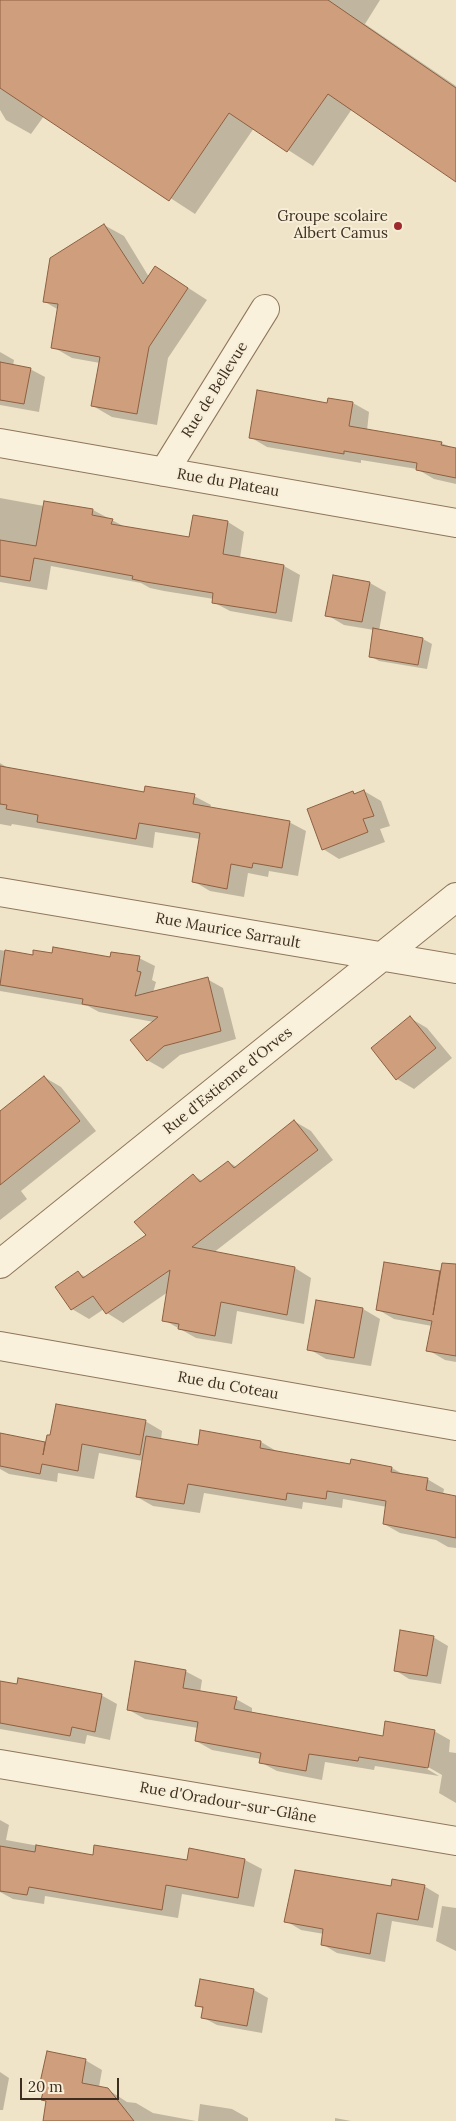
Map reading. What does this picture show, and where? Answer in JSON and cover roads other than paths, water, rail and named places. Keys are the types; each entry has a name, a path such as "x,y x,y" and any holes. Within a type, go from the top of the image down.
{"street":[{"name":"Rue de Bellevue","path":"164,472 265,309"},
{"name":"Rue du Plateau","path":"0,443 456,523"},
{"name":"Rue Maurice Sarrault","path":"0,892 456,969"},
{"name":"Rue d'Estienne d'Orves","path":"0,1264 456,897"},
{"name":"Rue du Coteau","path":"0,1346 456,1426"},
{"name":"Rue d'Oradour-sur-Glâne","path":"0,1764 456,1841"}],"place":[{"name":"Groupe scolaire Albert Camus","path":"398,226"}]}
